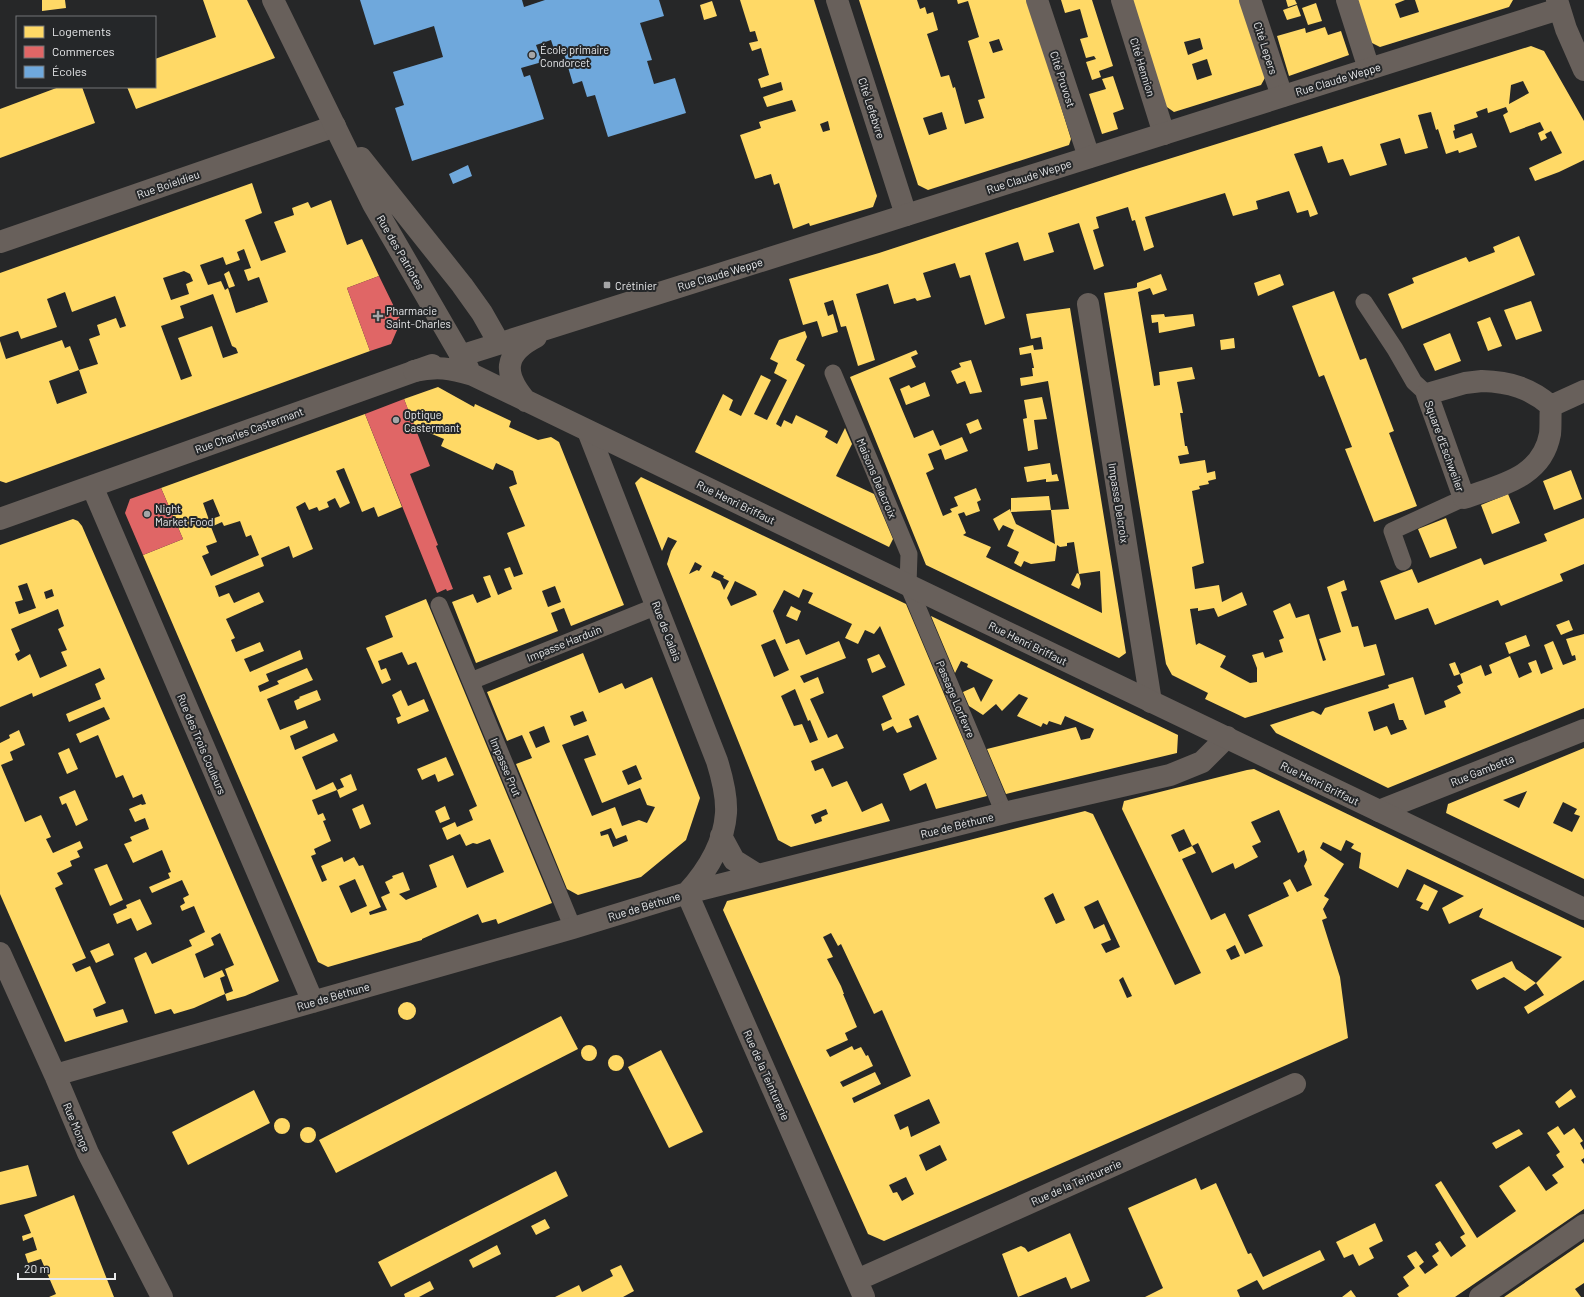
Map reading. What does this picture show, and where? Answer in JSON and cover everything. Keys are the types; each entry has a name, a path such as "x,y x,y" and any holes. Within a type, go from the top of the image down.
{"street":[{"name":"Rue des Patriotes","path":"273,0 373,204 460,356 473,375"},
{"name":"Cité Lefebvre","path":"837,0 906,215"},
{"name":"Cité Pruvost","path":"1037,0 1089,157"},
{"name":"Cité Hennion","path":"1122,0 1164,134"},
{"name":"Cité Lepers","path":"1250,0 1282,96"},
{"path":"1347,0 1369,69"},
{"name":"Rue Claude Weppe","path":"499,343 1369,69 1558,4"},
{"path":"1558,4 1581,57"},
{"name":"Rue des Patriotes","path":"335,126 462,285 482,313 499,343"},
{"name":"Rue Boieldieu","path":"0,242 335,126"},
{"name":"Impasse Delcroix","path":"1088,304 1151,702"},
{"path":"526,401 516,390 512,380 510,370 511,361 516,351 522,344 562,323"},
{"name":"Rue Charles Castermant","path":"0,519 414,371 499,343"},
{"name":"Rue Henri Briffaut","path":"414,371 431,367 440,367 455,369 473,375 1584,909"},
{"name":"Square d'Eschweiler","path":"1501,381 1538,395 1551,406 1550,434 1545,450 1538,462 1517,479 1464,498 1427,394 1465,383 1501,381"},
{"path":"1551,406 1584,391"},
{"name":"Rue de Calais","path":"588,431 717,760 724,789 726,813 721,836 713,858 702,876 687,893"},
{"name":"Rue des Trois Couleurs","path":"92,486 313,1002"},
{"name":"Rue Gambetta","path":"1379,811 1584,730"},
{"name":"Rue de Béthune","path":"55,1075 573,928 687,893 1004,814 1170,775 1202,762 1228,737"},
{"path":"721,836 734,860 758,875"},
{"name":"Rue de la Teinturerie","path":"687,893 860,1288 1295,1084"},
{"name":"Rue Monge","path":"0,953 55,1075 88,1153 162,1297"},
{"path":"1480,1297 1584,1225"}],"lane":[{"name":"Square d'Eschweiler","path":"1364,302 1395,349 1414,382 1427,394"},
{"name":"Maisons Delacroix","path":"833,373 909,554 908,585"},
{"name":"Square d'Eschweiler","path":"1403,562 1392,531 1464,498"},
{"name":"Passage Lorfevre","path":"908,585 1004,814"},
{"name":"Impasse Prut","path":"440,605 573,928"},
{"name":"Impasse Harduin","path":"471,681 657,606"}],"building: Logements":[{"path":"42,0 65,0 66,8 42,11"},
{"path":"203,0 247,0 275,58 136,109 127,88 156,88 156,59 216,37"},
{"path":"740,0 814,0 877,196 873,207 810,226 809,223 793,229 779,183 774,185 771,174 755,179 740,135 761,128 759,122 796,111 792,100 767,107 763,97 783,90 781,82 761,88 758,79 769,75 761,48 752,51 749,43 758,41 755,31 750,32","holes":["828,121 830,130 823,132 820,124"]},
{"path":"859,0 917,0 920,9 925,7 927,14 933,12 938,30 927,34 941,77 949,75 953,88 955,87 965,124 984,118 978,100 985,98 968,41 979,37 968,1 958,4 957,0 1028,0 1071,139 1069,145 928,190 918,185","holes":["999,39 1003,50 993,53 989,42","942,112 947,129 929,135 923,118"]},
{"path":"1061,0 1092,0 1113,66 1099,71 1101,77 1092,80 1086,62 1096,59 1094,56 1086,58 1080,39 1088,37 1080,9 1065,13"},
{"path":"1130,0 1241,0 1266,76 1261,85 1174,112 1164,105","holes":["1200,38 1203,49 1188,55 1184,42","1207,59 1212,75 1197,80 1192,64"]},
{"path":"1286,0 1295,0 1297,4 1288,7"},
{"path":"1355,0 1405,0 1395,4 1400,18 1419,12 1415,0 1513,0 1509,7 1380,47 1368,41"},
{"path":"712,1 717,16 704,20 700,5"},
{"path":"1316,3 1322,21 1308,25 1302,8"},
{"path":"1297,5 1301,16 1287,20 1283,10"},
{"path":"1325,27 1328,35 1341,31 1349,55 1289,76 1277,36 1305,28 1306,33"},
{"path":"1531,46 1544,51 1584,121 1584,160 1535,181 1529,168 1562,153 1551,131 1545,134 1547,138 1541,141 1538,133 1544,130 1540,122 1510,133 1503,115 1508,112 1506,107 1488,113 1487,108 1476,112 1478,117 1454,125 1455,130 1453,131 1455,139 1472,133 1477,147 1459,153 1458,150 1446,154 1438,129 1436,130 1431,112 1418,115 1428,148 1405,154 1400,138 1380,144 1387,165 1350,176 1343,159 1328,163 1322,146 1294,154 1318,214 1310,217 1308,210 1297,213 1289,191 1256,201 1258,209 1233,216 1225,193 1145,217 1154,247 1144,251 1135,220 1132,221 1128,207 1096,217 1099,228 1093,230 1104,266 1094,270 1079,223 1048,233 1054,252 1024,261 1018,242 985,253 1005,318 985,325 970,275 960,278 955,263 923,273 931,297 917,301 915,298 894,304 888,284 856,294 875,360 858,366 846,326 841,327 833,300 824,303 828,316 833,314 838,332 822,337 817,321 803,325 789,279 879,253 1130,171","holes":["1523,81 1529,93 1509,104 1511,85"]},
{"path":"1113,76 1124,109 1113,113 1118,129 1102,134 1089,94 1106,89 1102,79"},
{"path":"56,88 82,88 95,123 0,158 0,109"},
{"path":"252,183 262,213 245,220 261,261 286,252 274,222 294,215 292,208 308,202 311,208 331,200 347,245 362,239 379,276 347,288 370,351 6,483 0,481 0,341 6,359 62,340 65,348 70,346 79,370 98,364 89,339 100,335 97,325 116,318 120,328 126,326 115,296 72,312 65,292 47,299 57,327 21,339 18,331 0,337 0,273","holes":["244,249 251,268 244,270 248,281 259,277 268,302 236,313 228,288 225,290 221,281 208,285 200,265 223,257 226,265 240,260 237,252","184,271 190,274 193,281 186,284 189,294 171,300 163,278","213,294 232,346 236,348 238,353 223,358 212,326 178,338 192,376 181,380 161,326 184,318 180,306","79,370 87,393 57,404 49,381"]},
{"path":"1519,236 1535,275 1402,329 1388,294 1414,283 1412,278 1466,257 1469,262 1495,252 1493,247"},
{"path":"229,271 235,286 229,288 224,274"},
{"path":"1161,274 1167,290 1153,295 1150,288 1138,292 1154,386 1160,385 1159,372 1192,367 1195,379 1177,382 1183,413 1180,413 1185,446 1187,446 1189,454 1178,456 1180,464 1205,460 1207,473 1215,471 1216,479 1208,481 1209,484 1199,486 1200,489 1192,491 1204,563 1192,567 1195,589 1219,585 1222,602 1242,592 1247,605 1218,617 1214,608 1198,611 1198,608 1190,609 1196,645 1199,643 1226,656 1220,667 1250,683 1257,682 1257,668 1252,655 1263,652 1265,658 1283,652 1279,640 1284,638 1273,611 1290,603 1296,618 1309,614 1323,661 1326,660 1319,639 1341,632 1327,587 1344,580 1347,590 1341,592 1352,627 1358,626 1364,647 1376,644 1385,675 1245,718 1205,699 1208,693 1172,675 1166,664 1104,293 1135,288 1137,287 1137,283"},
{"path":"1280,274 1284,285 1258,296 1254,283"},
{"path":"1334,291 1360,360 1366,358 1394,431 1389,433 1417,506 1374,522 1345,449 1352,447 1324,375 1319,377 1292,306"},
{"path":"1531,301 1542,331 1516,340 1504,310"},
{"path":"1070,308 1126,653 1119,658 926,565 850,377 916,350 918,354 911,357 916,367 889,378 914,438 933,430 940,446 962,437 968,451 945,460 941,449 928,454 934,469 926,473 943,516 952,512 950,509 958,506 954,497 976,488 981,500 977,502 980,511 966,516 964,512 958,514 966,533 963,535 991,547 986,557 1102,613 1100,571 1079,574 1074,542 1067,543 1067,546 1060,547 1057,545 1055,561 1031,564 1024,561 1021,567 1014,563 1019,552 1007,546 1014,530 1003,525 999,531 993,519 1010,509 1016,524 1055,544 1051,510 1069,509 1048,381 1021,386 1020,378 1033,376 1032,368 1034,368 1031,353 1020,355 1019,348 1033,345 1034,350 1043,349 1041,337 1031,339 1026,314"},
{"path":"1164,314 1165,317 1193,314 1195,326 1159,333 1158,322 1152,323 1151,315"},
{"path":"1490,317 1502,346 1488,351 1477,322"},
{"path":"805,331 807,337 796,360 805,365 776,424 781,427 784,420 792,424 796,415 828,431 825,437 837,444 845,428 852,444 836,476 874,494 893,539 889,547 695,452 723,394 733,400 729,410 741,416 761,375 771,380 754,414 767,420 787,380 774,373 778,363 770,359 779,340"},
{"path":"1450,333 1461,361 1435,371 1423,344"},
{"path":"1234,338 1235,348 1221,350 1220,340"},
{"path":"971,360 982,392 970,394 965,381 957,384 951,371 961,367 959,363"},
{"path":"925,382 930,396 906,405 900,389 909,385 911,388"},
{"path":"438,387 474,407 475,404 511,421 509,427 538,440 551,437 559,442 624,605 571,626 564,608 551,613 558,631 476,663 452,602 473,594 477,603 491,597 483,577 490,575 498,595 512,589 504,569 510,567 514,577 523,574 507,533 525,526 509,487 517,484 513,471 496,463 493,470 441,446 444,439 425,431 427,427 416,431 404,399","holes":["555,586 561,602 548,607 542,591"]},
{"path":"1042,397 1047,419 1034,420 1038,449 1028,451 1023,419 1027,418 1024,400"},
{"path":"365,414 402,507 378,517 374,507 362,512 344,468 336,471 350,503 340,508 335,498 327,502 329,507 319,511 317,507 309,510 305,502 296,507 313,549 293,558 289,546 261,558 264,566 215,586 219,597 229,593 234,603 259,592 264,602 226,619 235,638 231,640 236,652 260,642 264,651 244,659 250,672 300,650 303,659 266,674 269,681 258,686 260,692 279,684 277,681 307,668 313,680 267,699 280,730 305,720 308,728 290,736 295,750 334,733 338,741 302,757 316,790 333,782 337,790 312,800 318,815 323,813 326,820 323,821 331,841 314,849 316,854 311,856 322,882 327,880 321,866 342,857 344,862 354,857 359,866 363,865 381,907 369,912 370,915 387,910 381,897 390,893 385,882 393,878 392,876 403,872 410,890 399,894 406,900 437,887 429,865 453,855 467,888 504,872 490,839 466,846 460,834 447,840 442,828 455,822 457,827 473,820 469,810 477,806 416,662 408,665 402,652 378,661 381,670 386,668 391,680 382,684 366,648 393,637 385,616 426,599 552,903 498,924 496,919 482,923 478,914 422,940 328,967 318,962 143,555 183,539 161,488","holes":["213,499 220,516 209,520 203,503","240,521 246,537 251,535 259,555 211,576 202,556 209,553 206,546 217,542 211,527 222,522 224,526","355,879 367,906 351,913 339,886"]},
{"path":"978,419 982,429 970,434 966,424"},
{"path":"1050,463 1052,475 1057,474 1059,481 1046,482 1046,479 1027,482 1024,467"},
{"path":"1571,470 1582,499 1554,510 1543,481"},
{"path":"641,477 906,604 987,796 936,809 926,783 910,791 903,774 937,759 918,715 909,719 912,727 897,733 893,726 883,731 881,724 892,719 882,696 905,685 880,626 874,634 865,630 858,644 845,638 852,624 808,603 813,593 803,589 799,598 784,590 773,611 786,644 799,639 806,655 839,641 846,658 800,676 804,683 818,677 824,693 810,699 828,738 837,734 844,748 811,761 815,771 823,768 832,787 847,781 862,812 882,803 890,821 791,847 778,840 667,564 671,551 677,541 668,537 662,551 635,483","holes":["695,562 702,566 699,571 697,570 689,574","714,571 724,576 723,578 729,581 724,590 720,581 711,577","735,581 755,591 757,595 731,606 727,598","775,639 789,670 774,677 761,645","795,689 808,721 810,720 818,740 810,743 802,724 794,726 781,696","826,809 828,814 821,817 822,821 815,824 811,815"]},
{"path":"1508,494 1520,523 1492,534 1481,505"},
{"path":"1049,496 1051,510 1011,512 1011,498"},
{"path":"1446,518 1457,548 1430,558 1418,529"},
{"path":"1584,518 1584,564 1560,574 1563,581 1501,606 1498,600 1435,625 1428,608 1395,620 1380,581 1412,569 1418,583 1481,558 1484,565 1547,541 1544,534"},
{"path":"73,519 78,521 82,526 279,981 245,996 227,1001 225,994 194,1008 174,1014 171,1009 155,1014 134,958 146,952 152,964 192,946 189,940 205,932 194,906 182,911 180,906 185,903 183,898 189,895 182,880 152,893 149,887 170,878 168,873 171,872 162,850 133,863 124,844 132,841 130,837 149,829 145,818 135,822 129,809 141,804 146,804 142,794 133,798 123,775 116,778 98,735 80,743 76,734 110,719 104,707 69,722 66,714 101,699 95,684 105,679 100,668 33,697 32,693 0,707 0,545","holes":["27,583 36,608 19,614 15,602 23,600 18,586","52,589 54,596 46,599 44,592","58,609 64,626 58,629 67,650 61,652 67,666 40,678 30,654 18,661 15,654 20,651 11,629","220,933 234,965 225,969 233,991 225,994 220,978 225,976 222,970 204,978 195,954 214,945 211,938"]},
{"path":"1077,573 1079,574 1081,584 1079,589 1071,585"},
{"path":"791,606 801,611 797,621 786,616"},
{"path":"931,616 1178,735 1177,753 1006,794 987,749 1076,727 1081,740 1090,738 1094,729 1065,716 1061,725 1049,721 1047,725 1043,723 1041,727 1017,716 1028,698 1019,694 1002,711 996,704 983,715 969,706 963,692 974,687 981,702 993,680 967,667 968,664 961,661 955,673"},
{"path":"1569,620 1573,630 1561,635 1556,625"},
{"path":"1584,634 1584,708 1388,788 1276,733 1270,725 1313,711 1321,715 1325,708 1389,688 1388,685 1413,677 1425,715 1446,707 1444,701 1461,693 1457,686 1463,683 1460,674 1481,665 1485,676 1492,673 1489,665 1510,656 1519,678 1532,672 1528,663 1536,660 1541,674 1553,669 1544,645 1553,641 1563,665 1576,660 1575,655 1572,656 1566,639","holes":["1394,703 1399,720 1403,720 1407,729 1391,735 1387,726 1374,731 1368,712"]},
{"path":"1526,635 1530,646 1509,654 1505,643"},
{"path":"583,653 599,693 622,683 625,689 652,677 700,798 686,840 641,877 578,895 567,889 516,764 532,758 522,735 507,741 487,692","holes":["583,711 587,721 574,726 570,716","544,726 550,742 536,748 529,732","588,735 596,755 584,759 602,803 640,788 647,805 655,807 647,823 639,820 622,826 615,807 592,816 562,745","636,765 642,779 628,785 622,771","611,828 616,839 626,835 628,841 613,847 608,834 601,836 600,832"]},
{"path":"879,654 886,667 872,673 867,659"},
{"path":"1455,662 1460,674 1454,676 1449,664"},
{"path":"317,690 321,700 297,710 294,701 300,698 299,697"},
{"path":"401,690 408,706 424,699 429,711 398,724 396,718 401,716 392,695"},
{"path":"19,730 25,745 10,752 13,760 1,765 25,822 41,815 51,837 46,839 53,853 80,841 83,848 77,851 80,857 70,861 72,866 57,873 63,884 55,888 86,958 72,964 76,972 90,966 106,1003 93,1009 96,1017 123,1009 128,1022 65,1042 0,894 0,743 10,738 9,735"},
{"path":"69,748 78,769 67,774 58,753"},
{"path":"1584,748 1584,879 1446,813 1448,804","holes":["1527,791 1519,808 1503,800","1563,802 1577,809 1574,814 1580,816 1572,832 1553,823"]},
{"path":"446,757 454,775 438,782 435,774 422,780 417,769"},
{"path":"1254,769 1584,928 1584,980 1528,1014 1524,1007 1544,995 1536,983 1562,957 1479,917 1483,908 1449,924 1442,908 1464,896 1407,869 1398,888 1359,868 1361,853 1351,848 1354,844 1346,840 1341,851 1323,842 1320,848 1344,864 1324,896 1329,899 1323,909 1327,918 1322,920 1340,977 1348,1038 884,1241 868,1234 723,910 727,901 1085,811 1093,814 1175,985 1201,973 1122,809 1124,801","holes":["1279,810 1298,853 1304,850 1307,860 1304,866 1312,885 1297,892 1290,879 1283,883 1289,896 1248,915 1263,946 1245,954 1225,913 1211,920 1182,859 1196,853 1192,846 1198,843 1212,873 1233,863 1235,869 1258,857 1252,846 1261,842 1251,822","1184,829 1192,846 1179,852 1171,835","1053,893 1065,920 1056,924 1044,898","1098,900 1120,947 1106,953 1101,944 1111,940 1104,924 1094,929 1084,907","831,933 838,946 841,944 874,1014 882,1010 911,1076 854,1103 852,1098 881,1084 875,1072 843,1087 840,1082 873,1066 868,1055 866,1056 861,1047 854,1050 852,1046 830,1057 826,1050 848,1040 845,1033 857,1027 841,986 827,959 833,957 823,937","1235,945 1240,956 1231,960 1226,950","1123,977 1132,996 1127,998 1119,980","929,1099 940,1123 911,1137 908,1126 900,1130 894,1115","940,1145 947,1160 926,1171 919,1155","906,1177 914,1194 902,1201 897,1192 893,1193 889,1185"]},
{"path":"351,774 357,790 340,798 337,790 344,787 340,779"},
{"path":"75,790 88,820 76,826 66,803 62,805 59,797"},
{"path":"363,804 371,824 360,829 352,809"},
{"path":"445,806 450,819 440,823 435,811"},
{"path":"107,864 123,900 110,906 94,869"},
{"path":"1424,884 1438,891 1428,911 1420,908 1423,903 1416,900"},
{"path":"140,899 152,924 137,931 131,918 117,924 113,914 127,908 126,905"},
{"path":"109,943 114,955 96,963 90,951"},
{"path":"1512,961 1516,969 1536,983 1525,991 1504,977 1477,990 1471,980"},
{"path":"407,1002 413,1005 416,1011 413,1017 407,1020 401,1017 398,1011 401,1005"},
{"path":"561,1016 578,1049 336,1173 319,1140"},
{"path":"589,1045 596,1050 597,1053 592,1060 589,1061 582,1056 581,1053 586,1046"},
{"path":"661,1050 703,1132 669,1148 628,1067"},
{"path":"616,1055 623,1060 624,1063 619,1070 616,1071 609,1066 608,1063 613,1056"},
{"path":"1571,1089 1576,1097 1559,1108 1555,1102"},
{"path":"254,1090 270,1123 188,1165 172,1132"},
{"path":"282,1118 289,1123 290,1126 285,1133 282,1134 275,1129 274,1126 279,1119"},
{"path":"1558,1126 1564,1135 1574,1128 1583,1141 1580,1143 1584,1150 1584,1158 1581,1160 1584,1164 1584,1209 1455,1297 1399,1297 1397,1294 1409,1286 1403,1277 1415,1268 1407,1256 1416,1251 1424,1262 1419,1266 1425,1274 1438,1265 1432,1256 1439,1251 1435,1244 1440,1241 1451,1257 1466,1246 1460,1237 1465,1234 1435,1185 1441,1181 1477,1238 1516,1211 1499,1186 1529,1166 1546,1191 1558,1183 1552,1175 1564,1167 1556,1155 1560,1152 1547,1133"},
{"path":"308,1127 314,1129 316,1135 314,1141 308,1143 302,1141 300,1135 302,1129"},
{"path":"1519,1129 1523,1134 1496,1149 1492,1143"},
{"path":"28,1165 37,1196 0,1205 0,1172"},
{"path":"556,1171 568,1196 391,1287 378,1262"},
{"path":"1196,1178 1201,1190 1216,1183 1248,1254 1251,1253 1263,1277 1320,1250 1325,1260 1263,1290 1257,1280 1237,1290 1240,1297 1145,1297 1163,1288 1128,1208"},
{"path":"74,1195 114,1297 49,1297 56,1294 41,1259 28,1263 25,1254 37,1250 33,1237 23,1241 22,1236 31,1233 24,1215"},
{"path":"545,1219 550,1228 536,1235 531,1226"},
{"path":"1375,1223 1383,1241 1369,1248 1374,1258 1359,1266 1353,1254 1344,1258 1336,1242"},
{"path":"1070,1233 1090,1281 1071,1289 1066,1277 1018,1297 1002,1254 1021,1246 1028,1252"},
{"path":"1584,1242 1584,1283 1575,1289 1581,1297 1504,1297"},
{"path":"497,1245 501,1254 473,1268 469,1260"},
{"path":"621,1265 634,1291 623,1297 555,1297 579,1285 582,1292 613,1276 610,1270"},
{"path":"430,1281 434,1289 419,1297 405,1297 404,1294"},
{"path":"1351,1290 1356,1297 1342,1297"}],"building: Commerces":[{"name":"Pharmacie Saint-Charles","path":"379,276 401,321 391,344 370,351 347,288"},
{"path":"404,399 430,466 410,474 438,545 436,546 453,589 447,591 446,589 437,593 365,414"},
{"path":"161,488 183,539 143,555 125,513 130,499"}],"building: Écoles":[{"path":"360,0 522,0 524,7 545,0 659,0 664,16 640,23 652,60 647,61 654,84 675,78 686,113 608,137 595,95 587,97 582,81 573,84 562,47 554,49 551,40 536,45 542,62 521,68 524,77 530,75 544,119 412,161 395,108 404,105 393,72 443,57 434,26 374,45"},
{"path":"468,165 472,176 453,184 449,174"}],"place":[{"name":"École primaire Condorcet","path":"532,55"},
{"name":"Crétinier","path":"607,285"},
{"name":"Pharmacie Saint-Charles","path":"378,316"},
{"name":"Optique Castermant","path":"396,420"},
{"name":"Night Market Food","path":"147,514"}]}
